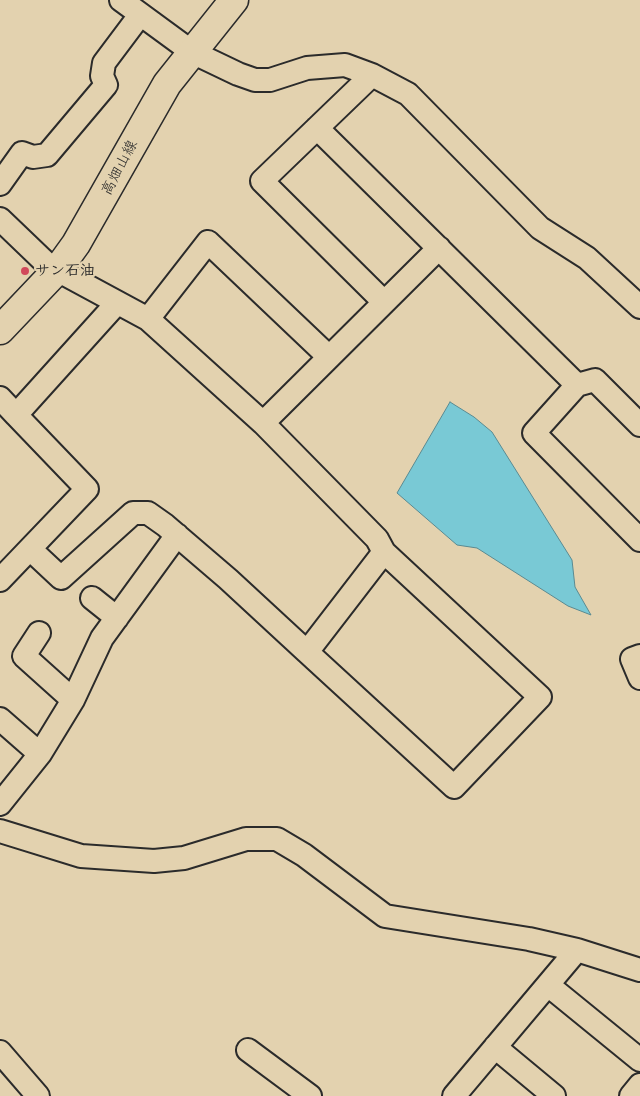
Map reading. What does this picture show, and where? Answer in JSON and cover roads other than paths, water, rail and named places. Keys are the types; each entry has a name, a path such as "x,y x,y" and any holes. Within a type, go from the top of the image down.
{"main road":[{"name":"高畑山線","path":"0,330 58,269 96,212 162,92 234,0"}],"street":[{"path":"121,0 192,52 255,80 270,80 307,68 344,65 372,75 408,94 540,228 586,258 640,307"},
{"path":"0,184 22,153 33,158 47,155 106,85 102,76 104,63 140,15"},
{"path":"372,75 262,181 384,302"},
{"path":"318,128 577,385"},
{"path":"0,219 48,265 148,319 263,423 377,539 384,552 540,697 454,787 228,578 148,513 132,513 61,578 30,549"},
{"path":"148,319 208,242 329,357"},
{"path":"263,423 439,248"},
{"path":"16,415 117,303"},
{"path":"640,425 595,380 577,385 534,434 640,540"},
{"path":"0,398 87,489 0,580"},
{"path":"0,804 40,754 73,700 102,638 177,535"},
{"path":"307,652 384,552"},
{"path":"92,598 117,618"},
{"path":"39,633 24,656 73,700"},
{"path":"640,656 632,659 640,678"},
{"path":"0,719 40,754"},
{"path":"0,830 81,856 154,861 184,858 246,839 277,839 304,855 385,916 530,939 577,950 640,970"},
{"path":"454,1096 577,950"},
{"path":"548,985 640,1060"},
{"path":"495,1048 554,1096"},
{"path":"248,1050 310,1096"},
{"path":"0,1052 38,1096"},
{"path":"631,1096 640,1086"}],"water":[{"path":"450,402 474,417 492,432 572,560 575,587 591,615 568,606 477,548 457,545 397,493"}],"place":[{"name":"サン石油","path":"25,271"}]}
